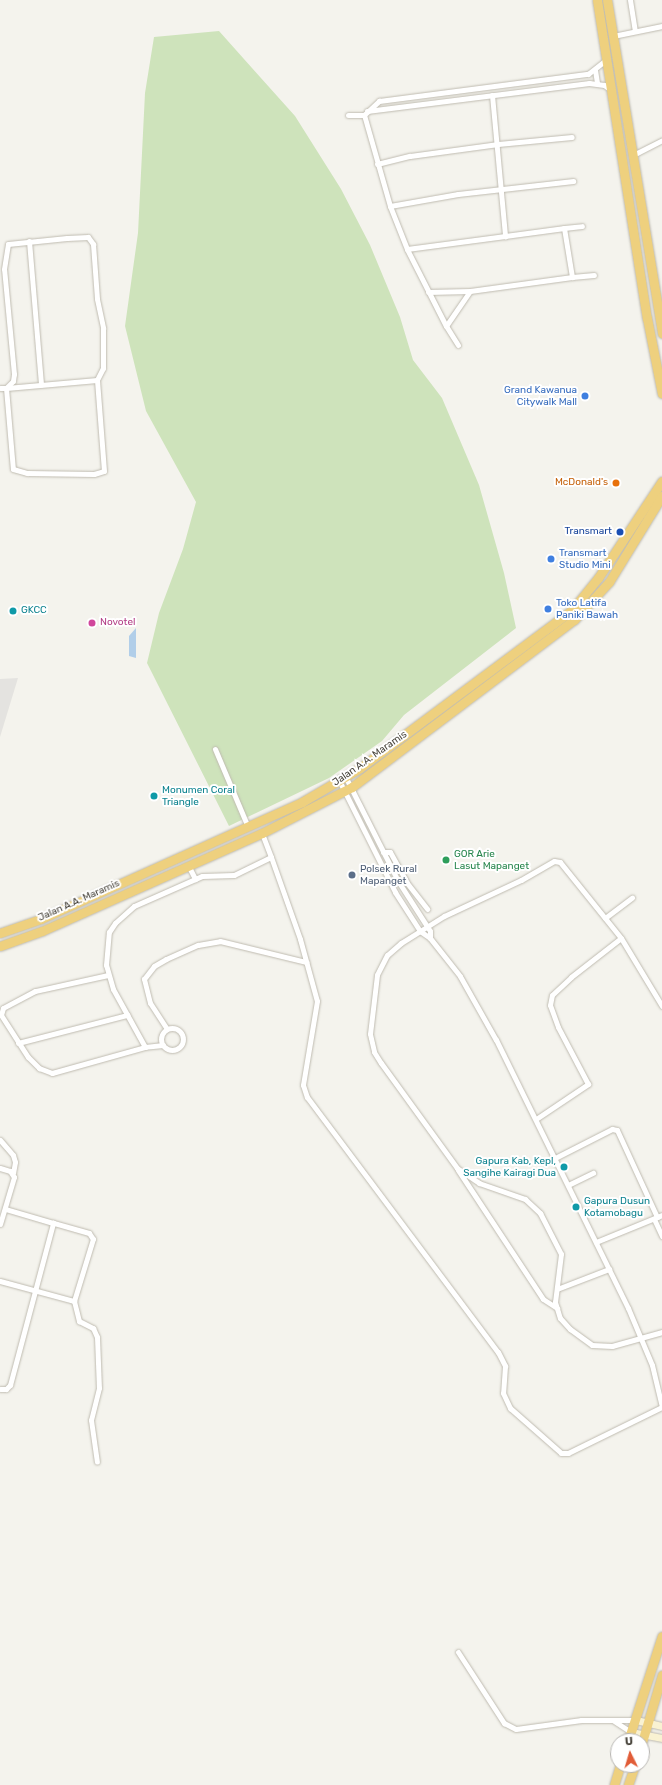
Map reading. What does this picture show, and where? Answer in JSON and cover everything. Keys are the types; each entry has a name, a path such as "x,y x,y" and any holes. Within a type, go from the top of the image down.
{"highway":[{"path":"597,0 662,394"},
{"path":"608,0 613,36 635,154 662,334"},
{"path":"661,482 662,473"},
{"name":"Jalan A.A. Maramis","path":"0,933 41,919 248,827 302,802 343,780 571,611 598,578 661,482"},
{"path":"0,946 42,930 262,832 349,788 574,620 609,582 662,496"},
{"path":"653,511 662,515"},
{"path":"631,1733 662,1636"},
{"path":"645,1733 662,1675"},
{"path":"614,1785 618,1773"},
{"path":"628,1785 632,1773"}],"main road":[{"path":"636,1720 662,1726"},
{"path":"650,1738 662,1738"}],"street":[{"path":"630,0 635,31"},
{"path":"613,36 662,26"},
{"path":"365,113 379,101 588,74 595,70 606,59"},
{"path":"595,70 597,83"},
{"path":"348,115 511,92 597,83 611,90"},
{"path":"510,85 511,92"},
{"path":"470,89 471,98"},
{"path":"492,95 506,236"},
{"path":"365,113 377,164 390,206 407,250 446,326 458,345"},
{"path":"377,164 410,156 498,144 572,137"},
{"path":"635,154 662,140"},
{"path":"390,206 502,189 573,181"},
{"path":"407,250 437,243 582,226"},
{"path":"564,228 572,277"},
{"path":"88,237 92,240 103,328 103,368 97,380 105,468 102,472 94,474 27,473 11,468 3,388 12,381 14,374 4,269 6,249 10,242 88,237"},
{"path":"29,241 41,385"},
{"path":"428,292 470,292 594,275"},
{"path":"446,326 470,292"},
{"path":"3,388 97,380"},
{"path":"215,749 248,827"},
{"path":"343,780 349,788 383,852 427,926 430,938"},
{"path":"262,832 306,962 316,1001 303,1085 307,1096 498,1352 505,1366 503,1393 510,1408 561,1453 568,1453 662,1407 655,1374 640,1338 609,1269 536,1119 467,987 430,938 420,931 395,892 349,788"},
{"path":"383,852 390,852 407,883 427,909"},
{"path":"145,1047 127,1015 108,975 106,944 115,923 134,906 194,878 209,873 223,877 234,875 271,857"},
{"path":"557,1308 543,1298 457,1168 381,1062 371,1042 371,1018 381,965 387,955 427,926 554,861 560,862 621,938 662,1006"},
{"path":"188,865 194,878"},
{"path":"605,918 632,898"},
{"path":"536,1119 588,1084 558,1027 550,1005 552,995 571,977 621,938"},
{"path":"108,975 35,991 3,1008 2,1015 18,1043 39,1068 52,1073 145,1047 163,1045 175,1049 182,1044 180,1031 167,1029 150,1003 144,979 154,966 198,945 220,942 306,962"},
{"path":"18,1043 127,1015"},
{"path":"163,1045 162,1036 167,1029"},
{"path":"555,1158 612,1130 617,1130 658,1217 662,1236"},
{"path":"0,1140 13,1155 15,1162 5,1209 0,1224"},
{"path":"0,1168 13,1173"},
{"path":"457,1168 479,1183 526,1199 540,1213 561,1254 557,1289 557,1308 560,1318 570,1330 592,1345 621,1345 662,1332"},
{"path":"568,1185 593,1173"},
{"path":"5,1209 89,1233 93,1239 74,1301 79,1321 93,1328 97,1337 98,1388 91,1420 97,1462"},
{"path":"596,1242 658,1217"},
{"path":"0,1389 6,1389 10,1385 53,1223"},
{"path":"557,1289 609,1269"},
{"path":"0,1281 74,1301"},
{"path":"458,1652 504,1724 516,1729 581,1720 636,1720"},
{"path":"614,1721 627,1733"}],"green space":[{"path":"219,31 295,116 341,189 370,245 400,317 413,360 442,398 479,485 504,573 516,628 404,715 382,741 329,778 229,826 147,663 159,613 183,549 196,502 146,411 125,326 138,233 145,93 154,37"}],"shaded area":[{"path":"18,678 0,737 0,679"}],"water":[{"path":"136,628 136,658 129,656 129,636"}],"place":[{"name":"Grand Kawanua Citywalk Mall","path":"585,396"},
{"name":"McDonald's","path":"616,483"},
{"name":"Transmart","path":"620,532"},
{"name":"Transmart Studio Mini","path":"551,559"},
{"name":"Toko Latifa Paniki Bawah","path":"548,609"},
{"name":"GKCC","path":"13,611"},
{"name":"Novotel","path":"92,623"},
{"name":"Monumen Coral Triangle","path":"154,796"},
{"name":"GOR Arie Lasut Mapanget","path":"446,860"},
{"name":"Polsek Rural Mapanget","path":"352,875"},
{"name":"Gapura Kab, Kepl, Sangihe Kairagi Dua","path":"564,1167"},
{"name":"Gapura Dusun Kotamobagu","path":"576,1207"}]}
